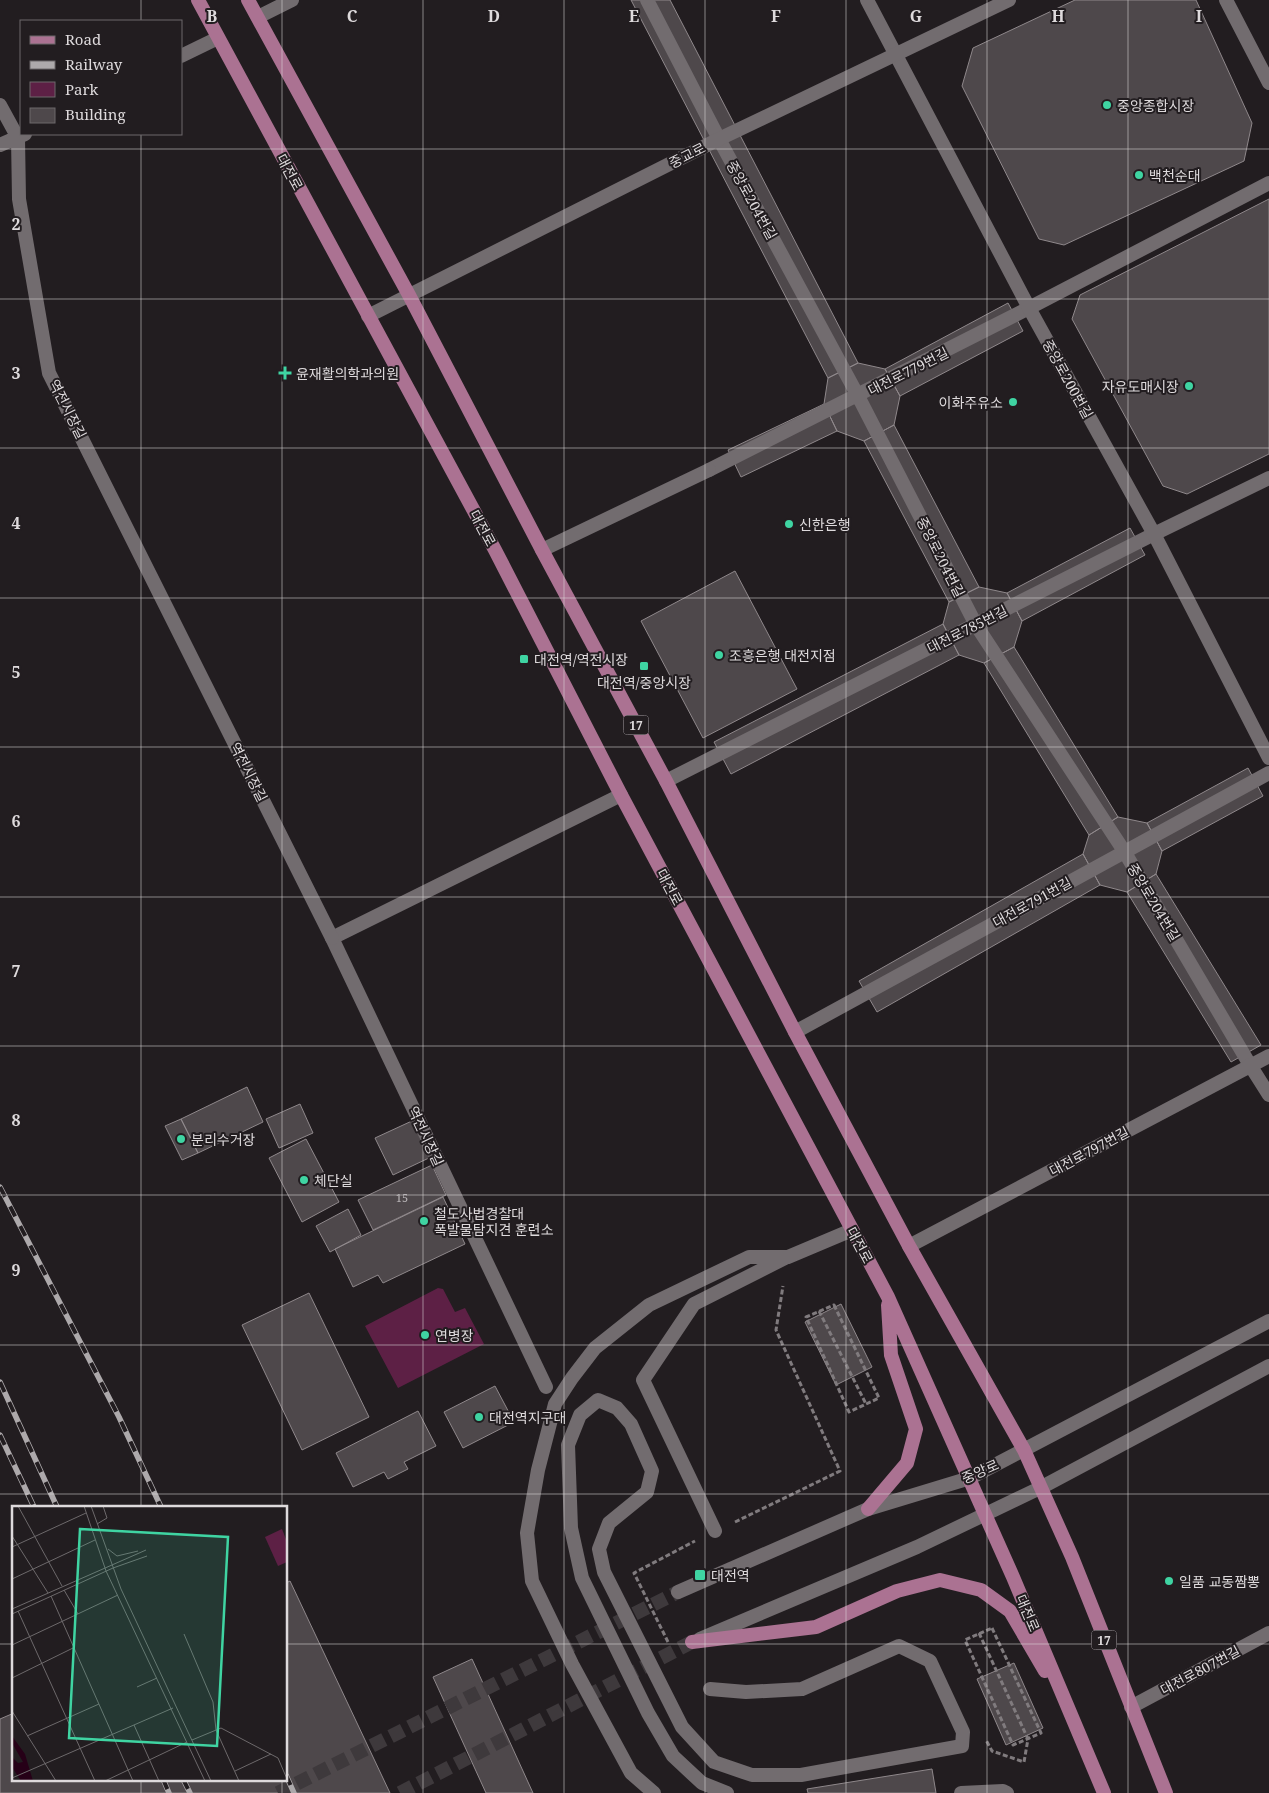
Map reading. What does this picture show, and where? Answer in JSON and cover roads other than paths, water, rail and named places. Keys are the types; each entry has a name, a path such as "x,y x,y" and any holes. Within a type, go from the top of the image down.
{"main road":[{"name":"대전로","path":"198,0 495,550 621,794 888,1297 970,1478 1104,1793"},
{"name":"17","path":"248,0 409,295 909,1246 1024,1450 1072,1557 1166,1793"},
{"path":"868,1509 908,1463 916,1429 891,1354 888,1297"},
{"path":"692,1642 816,1627 897,1591 940,1580 982,1590 1010,1611 1076,1726"}],"street":[{"path":"258,18 292,0"},
{"name":"중앙로204번길","path":"647,0 719,139 858,396 976,625 1124,851 1269,1095"},
{"name":"중앙로200번길","path":"867,0 1029,308 1154,534 1269,758"},
{"name":"중교로","path":"368,316 719,139 1009,0"},
{"path":"1226,0 1269,83"},
{"path":"182,56 218,38"},
{"path":"0,105 20,133"},
{"path":"0,145 22,136"},
{"name":"역전시장길","path":"22,136 19,199 50,373 332,938 546,1387"},
{"name":"대전로779번길","path":"542,550 858,396 1269,183"},
{"name":"대전로785번길","path":"666,781 1154,534 1269,478"},
{"name":"대전로791번길","path":"796,1032 1124,851 1269,774"},
{"path":"332,938 621,794"},
{"name":"대전로797번길","path":"909,1246 1269,1056"},
{"path":"714,1531 644,1380 694,1304 788,1257 852,1230"},
{"path":"654,1793 631,1773 572,1664 532,1581 527,1533 538,1470 555,1404 595,1348 649,1305 749,1257 788,1257"},
{"name":"중앙로","path":"678,1592 868,1509 970,1478 1269,1321"},
{"path":"692,1642 917,1547 1042,1487 1269,1366"},
{"path":"710,1689 746,1692 802,1689 899,1646 930,1661 964,1732 962,1746 801,1775 752,1775 714,1762 682,1727 604,1572 599,1549 610,1523 647,1492 652,1471 631,1424 617,1408 598,1400 580,1415 568,1445 571,1528 582,1578 648,1713 673,1756 702,1783 727,1793"},
{"name":"대전로807번길","path":"1131,1707 1269,1633"},
{"path":"961,1793 1003,1791 1007,1793"}],"tunnel":[{"path":"278,1793 678,1592"},
{"path":"400,1793 692,1642"}],"railway":[{"path":"0,1187 119,1417 161,1506"},
{"path":"0,1382 57,1506"},
{"path":"0,1435 34,1506"},
{"path":"163,1780 169,1793"},
{"path":"184,1780 190,1793"},
{"path":"288,1780 294,1793"}],"place":[{"name":"중앙종합시장","path":"1107,105"},
{"name":"백천순대","path":"1139,175"},
{"name":"윤재활의학과의원","path":"285,373"},
{"name":"자유도매시장","path":"1189,386"},
{"name":"이화주유소","path":"1013,402"},
{"name":"신한은행","path":"789,524"},
{"name":"조흥은행 대전지점","path":"719,655"},
{"name":"대전역/역전시장","path":"524,659"},
{"name":"대전역/중앙시장","path":"644,666"},
{"name":"분리수거장","path":"181,1139"},
{"name":"체단실","path":"304,1180"},
{"name":"철도사법경찰대 폭발물탐지견 훈련소","path":"424,1221"},
{"name":"연병장","path":"425,1335"},
{"name":"대전역지구대","path":"479,1417"},
{"name":"대전역","path":"700,1575"},
{"name":"일품 교동짬뽕","path":"1169,1581"}]}
